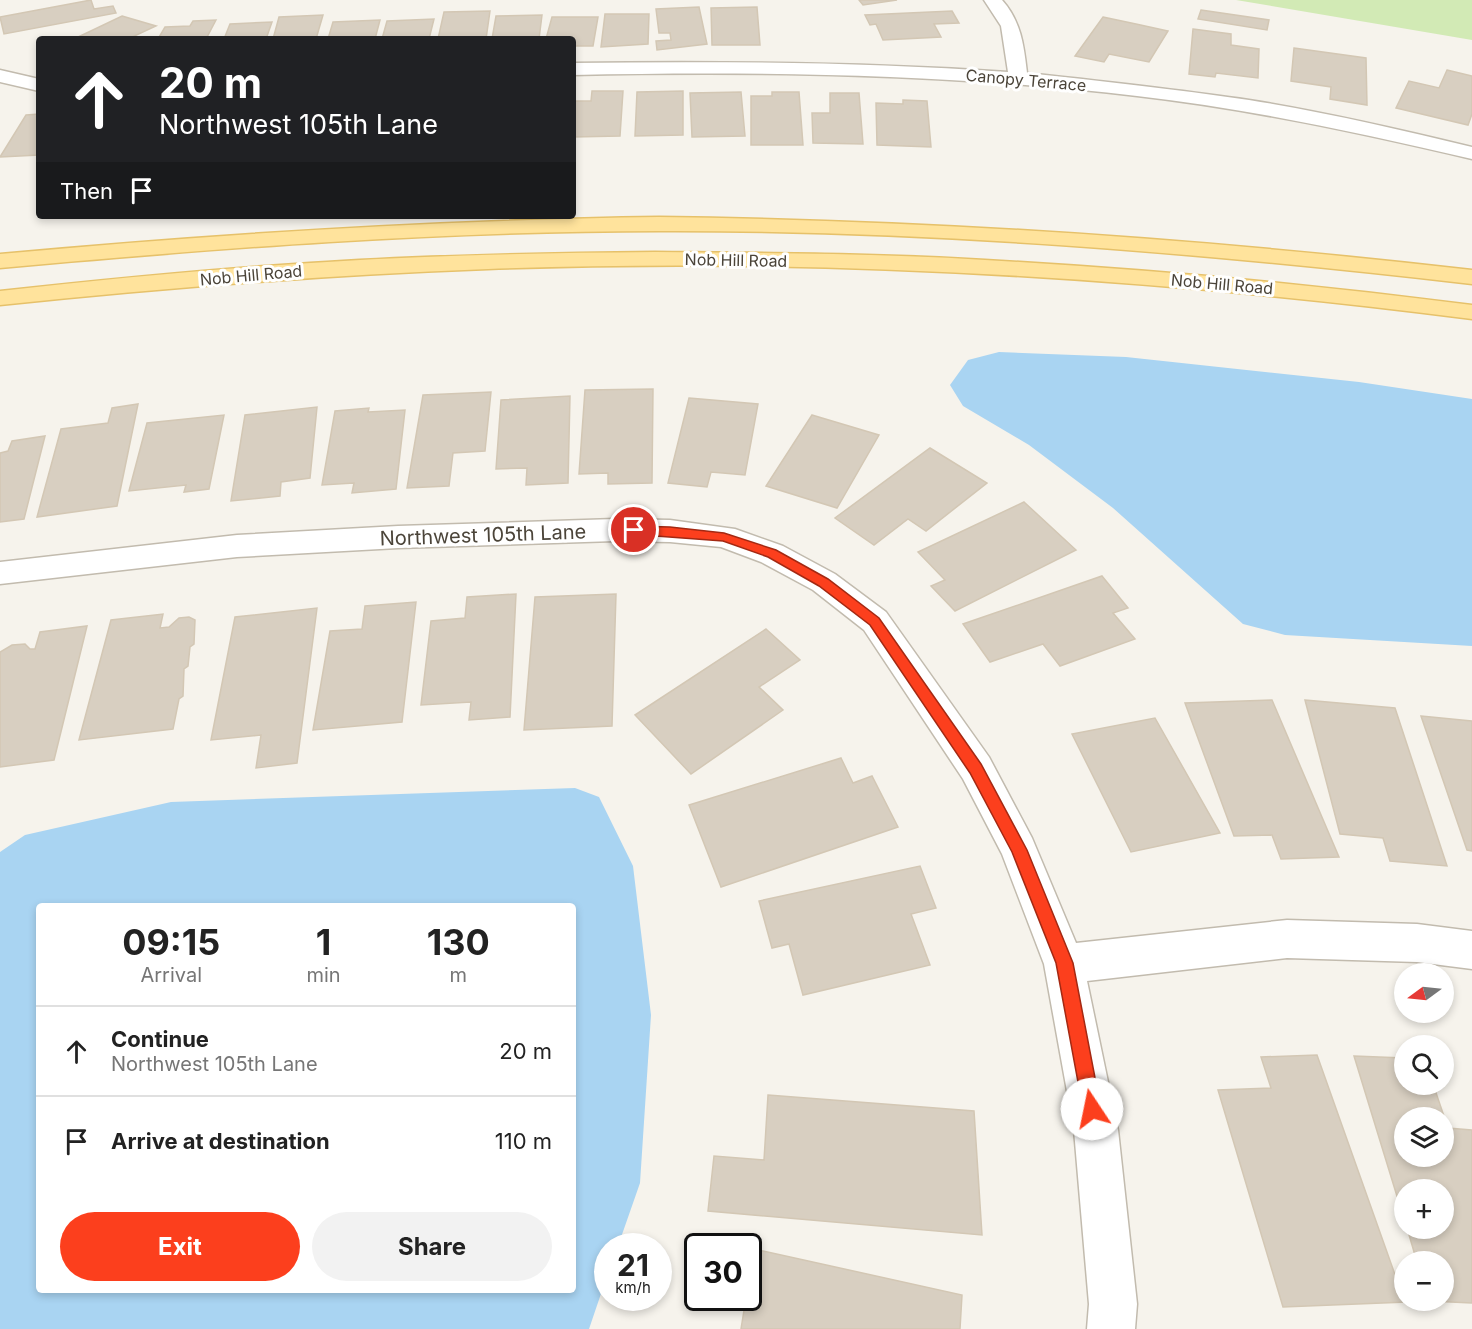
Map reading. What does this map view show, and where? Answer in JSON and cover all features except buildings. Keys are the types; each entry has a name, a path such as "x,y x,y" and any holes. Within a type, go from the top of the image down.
{"main road":[{"name":"Nob Hill Road","path":"0,261 279,239 484,228 735,225 1075,237 1304,256 1472,277"},
{"name":"Nob Hill Road","path":"0,298 302,270 476,262 763,260 1082,273 1310,292 1472,312"}],"street":[{"path":"993,0 1013,29 1018,78"},
{"name":"Canopy Terrace","path":"576,69 772,66 1018,78 1114,87 1293,115 1384,132 1472,153"},
{"path":"0,76 32,83"},
{"path":"0,92 32,83"},
{"name":"Northwest 105th Lane","path":"0,573 237,546 398,537 615,530 670,531 724,537 772,554 824,582 875,621 976,768 1019,850 1064,963 1096,1130 1113,1304 1111,1329"},
{"path":"1064,963 1287,939 1417,943 1472,950"}],"green space":[{"path":"1236,0 1472,0 1472,40"}],"water":[{"path":"999,352 1126,357 1359,382 1472,399 1472,646 1285,635 1243,624 1113,508 1029,445 963,406 950,385 968,360"},
{"path":"575,788 599,797 633,866 651,1015 640,1183 623,1233 594,1233 595,1311 589,1329 0,1329 0,852 25,835 171,802"}],"route":[{"path":"634,530 724,537 772,554 824,582 875,621 976,768 1019,850 1064,963 1092,1109"}]}
